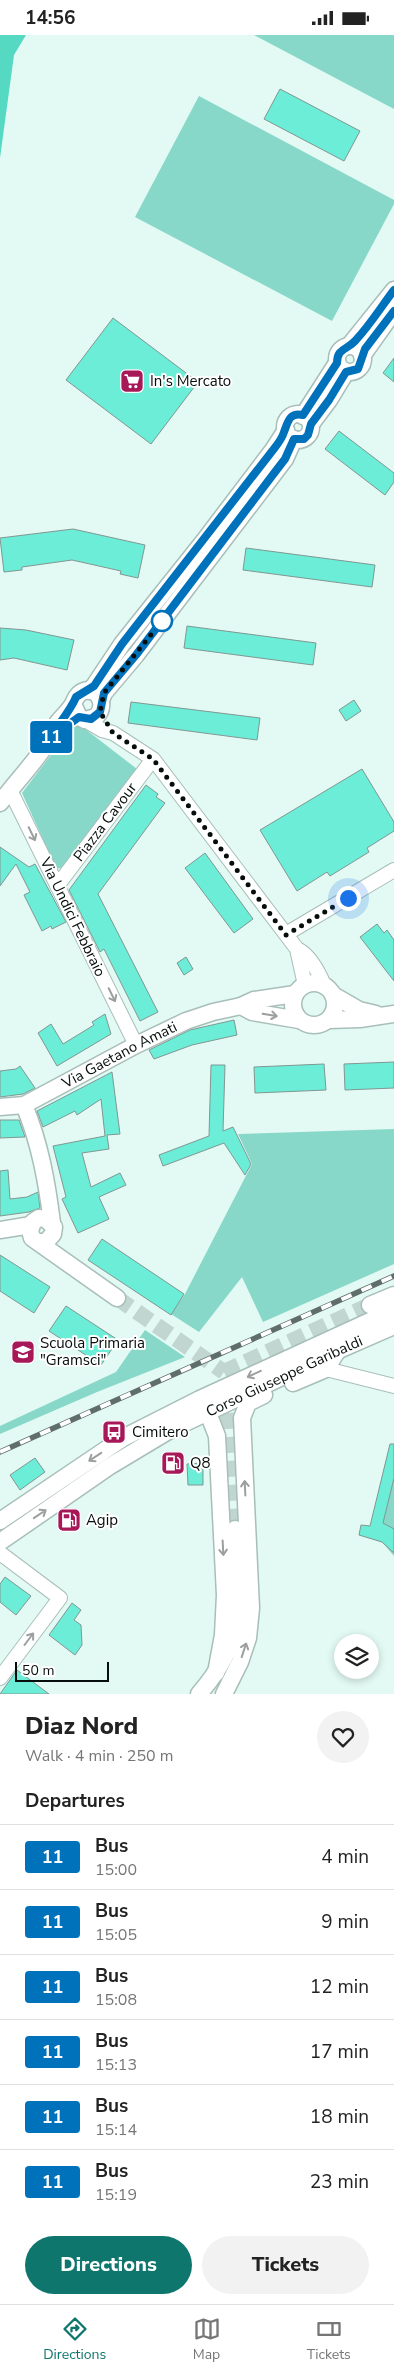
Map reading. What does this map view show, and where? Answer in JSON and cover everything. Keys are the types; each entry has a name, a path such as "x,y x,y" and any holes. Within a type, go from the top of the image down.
{"street":[{"path":"356,351 394,290"},
{"path":"342,367 337,356 340,350 356,351 365,349 394,311"},
{"path":"342,367 358,369 362,363 356,351"},
{"path":"113,733 97,701 94,686 122,644 263,464 290,435 288,419 293,415 307,420 342,367"},
{"path":"97,701 81,692 76,697 79,714 102,730 113,733 153,759 286,935 297,949 304,953 328,990 334,1008 328,1020"},
{"path":"79,714 91,719 97,701"},
{"path":"5,796 49,739 79,714"},
{"name":"Piazza Cavour","path":"57,886 153,759"},
{"name":"Via Undici Febbraio","path":"5,796 57,886 136,1045"},
{"path":"286,935 394,870"},
{"path":"297,949 300,989 293,1010 299,1020"},
{"path":"300,989 318,983 359,1010 387,1015"},
{"name":"Via Gaetano Amati","path":"0,1107 24,1105 136,1045 186,1021 213,1012 241,1006 254,1000 300,989"},
{"path":"241,1006 252,1012 299,1020 311,1025 317,1025 328,1020 360,1019 387,1015"},
{"path":"24,1105 35,1131 48,1193 40,1230"},
{"path":"3,1230 40,1230 63,1257 118,1298"},
{"path":"370,1305 394,1295"},
{"name":"Corso Giuseppe Garibaldi","path":"0,1521 131,1434 200,1399 394,1310"},
{"name":"Corso Giuseppe Garibaldi","path":"0,1542 134,1451 170,1430 394,1326"},
{"path":"224,1694 240,1661 248,1638 251,1608 243,1412 254,1400 326,1369 339,1350"},
{"path":"326,1369 394,1386"},
{"path":"208,1413 217,1436 226,1595 223,1635 216,1673"},
{"path":"199,1694 216,1673 227,1655 236,1629 239,1603 235,1529"},
{"path":"0,1553 60,1598 0,1678"}],"green space":[{"path":"0,35 26,35 14,55 0,158"},
{"path":"254,35 394,35 394,109"},
{"path":"199,96 394,200 394,204 332,321 135,217"},
{"path":"76,722 137,769 68,869 56,868 22,793"},
{"path":"394,1129 394,1264 263,1322 242,1277 199,1332 171,1314 185,1294 252,1164 238,1134"},
{"path":"145,1330 185,1357 97,1392 0,1434 0,1426 116,1372"},
{"path":"394,1457 394,1556 382,1542 359,1535 361,1525 370,1526"}],"building":[{"path":"280,89 360,131 344,161 264,119"},
{"name":"In's Mercato","path":"113,318 198,382 151,444 66,380"},
{"path":"394,358 394,382 383,373"},
{"path":"339,431 394,473 394,482 385,495 325,449"},
{"path":"73,529 145,545 138,578 120,574 121,571 72,560 22,567 22,570 4,572 0,538"},
{"path":"246,548 375,565 372,587 243,570"},
{"path":"187,626 316,643 313,665 184,648"},
{"path":"0,628 26,630 74,640 67,670 14,658 0,660"},
{"path":"354,700 361,711 346,721 339,710"},
{"path":"131,702 260,718 257,740 128,723"},
{"path":"362,769 394,822 394,831 367,848 369,852 330,876 327,872 297,891 260,830"},
{"path":"146,785 158,794 156,797 165,803 98,894 158,1012 140,1021 104,949 100,952 69,890"},
{"path":"0,847 29,867 35,864 66,922 52,929 51,926 42,931 24,895 30,892 16,864 0,886"},
{"path":"205,853 253,919 234,933 185,868"},
{"path":"377,924 384,933 387,930 394,940 394,981 360,937"},
{"path":"186,957 193,969 184,975 177,963"},
{"path":"105,1014 111,1034 57,1066 38,1033 51,1024 63,1044 94,1025 92,1022"},
{"path":"234,1020 237,1035 192,1045 154,1059 149,1050 190,1030"},
{"path":"394,1062 394,1088 345,1090 344,1064"},
{"path":"324,1064 326,1090 255,1093 254,1067"},
{"path":"211,1065 225,1065 223,1131 233,1127 251,1164 245,1175 224,1143 163,1166 159,1155 209,1136"},
{"path":"20,1066 35,1088 23,1094 0,1097 0,1071 16,1069"},
{"path":"112,1072 120,1134 107,1135 109,1149 82,1153 91,1187 120,1173 126,1185 99,1197 109,1219 78,1233 62,1199 66,1197 53,1146 105,1136 101,1099 77,1115 75,1111 43,1127 37,1111"},
{"path":"0,1120 19,1120 25,1137 0,1138"},
{"path":"8,1170 10,1199 27,1197 38,1192 40,1208 29,1212 0,1216 0,1171"},
{"path":"102,1239 184,1294 171,1315 88,1260"},
{"path":"0,1255 50,1287 34,1313 0,1291"},
{"path":"66,1306 118,1340 101,1365 49,1331"},
{"path":"390,1444 394,1444 394,1478 383,1523 394,1529 394,1553 382,1542 359,1535 361,1525 370,1526"},
{"path":"35,1458 45,1472 20,1490 10,1475"},
{"path":"203,1463 203,1485 188,1485 187,1464"},
{"path":"71,1511 80,1522 68,1530 60,1518"},
{"path":"5,1577 31,1596 16,1615 0,1602 0,1584"},
{"path":"72,1603 81,1610 74,1620 81,1625 82,1645 75,1655 49,1635"},
{"path":"17,1670 49,1694 0,1694"}],"tunnel":[{"path":"117,1298 224,1372"},
{"path":"224,1372 370,1305"},
{"path":"226,1389 235,1529"}],"railway":[{"path":"0,1452 394,1276"}],"bus line":[{"name":"11","path":"394,290 355,342 340,350 337,356 337,363 314,395 303,415 293,415 288,419 285,427 286,430 273,450 122,644 94,686 89,691 81,692 76,697 73,704 58,722 49,739 79,717 85,719 96,717 100,712 104,693 136,655 285,459 294,439 304,439 308,435 311,430 311,424 329,400 346,372 353,372 358,369 362,363 365,349 394,311"}],"place":[{"name":"In's Mercato","path":"132,381"},
{"name":"Scuola Primaria \"Gramsci\"","path":"23,1352"},
{"name":"Cimitero","path":"114,1432"},
{"name":"Q8","path":"173,1463"},
{"name":"Agip","path":"69,1520"}],"route":[{"path":"162,621 104,693 100,712 113,733 153,759 286,935 348,898"}]}
